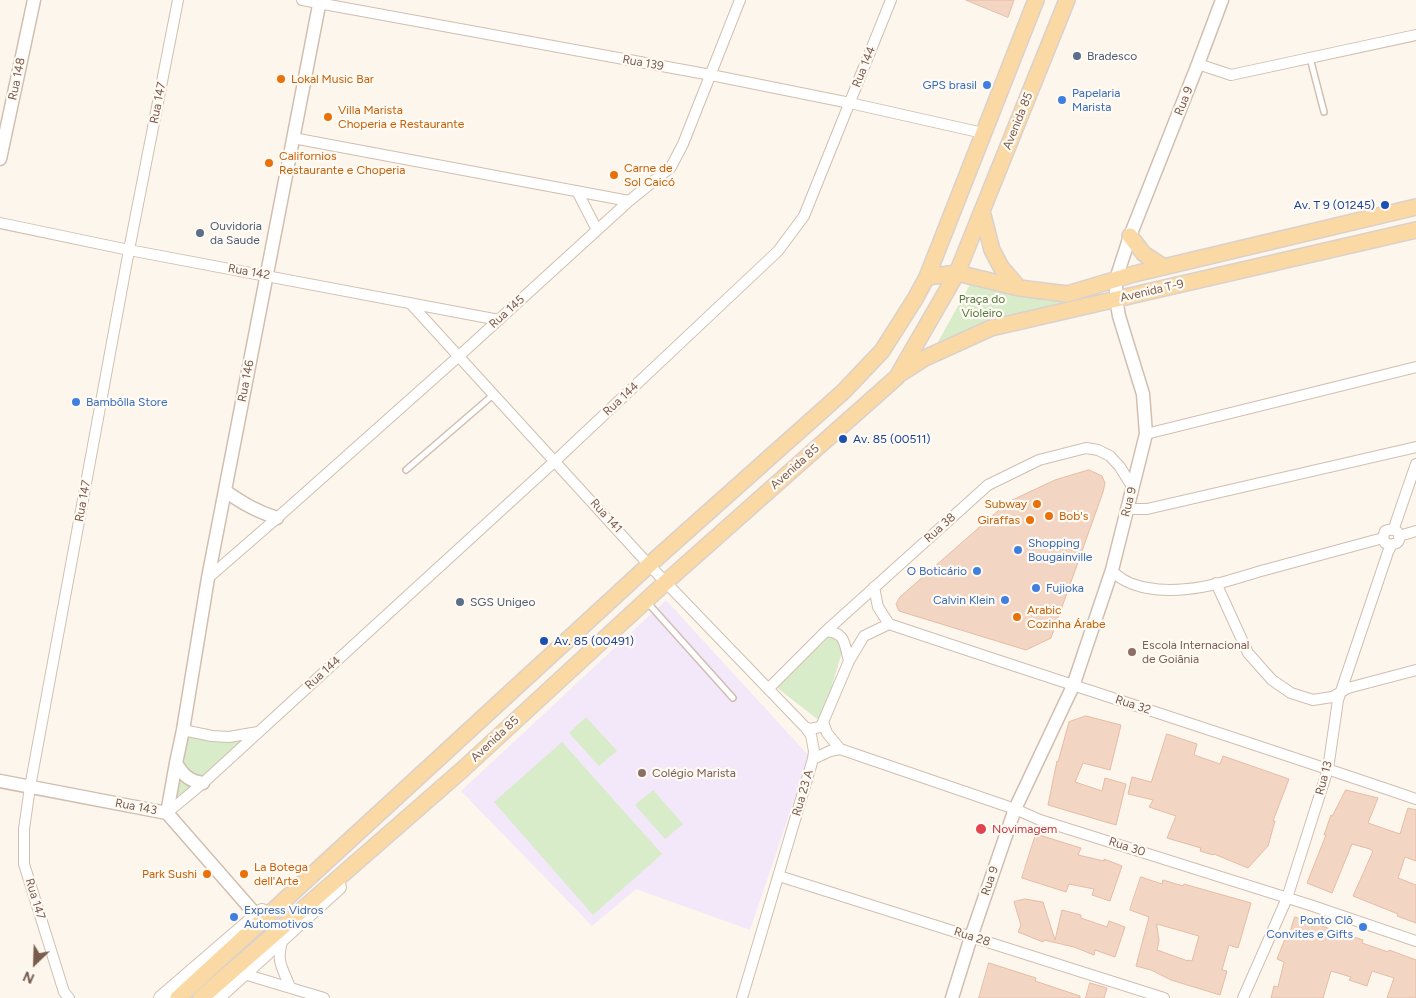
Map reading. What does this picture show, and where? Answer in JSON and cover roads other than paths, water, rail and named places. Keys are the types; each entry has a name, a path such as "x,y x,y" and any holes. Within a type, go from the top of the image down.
{"main road":[{"name":"Avenida 85","path":"178,998 650,565 843,392 882,351 927,277 1036,0"},
{"name":"Avenida 85","path":"202,998 462,770 646,600 897,377 957,273 1067,0"},
{"name":"Avenida T-9","path":"927,277 957,273 1019,288 1066,294 1116,279 1416,206"},
{"path":"982,211 992,250 1001,267 1019,288"},
{"name":"Avenida T-9","path":"897,377 925,358 992,328 1416,230"},
{"path":"1130,236 1144,254 1164,267"},
{"name":"Avenida 85","path":"161,998 257,916 346,834 375,816"},
{"name":"Avenida 85","path":"217,998 375,855 386,836"}],"street":[{"name":"Rua 148","path":"0,159 34,0"},
{"name":"Rua 147","path":"69,998 64,992 24,864 24,829 30,787 129,250 178,0"},
{"name":"Rua 139","path":"302,0 711,75 850,103 983,133"},
{"name":"Rua 145","path":"208,578 459,356 629,201 671,167 683,144 740,0"},
{"name":"Rua 144","path":"167,813 203,783 555,461 778,251 804,216 891,0"},
{"name":"Rua 9","path":"952,998 1015,809 1074,686 1112,570 1146,434 1143,394 1119,316 1116,299 1116,279 1130,236 1222,0"},
{"name":"Rua 146","path":"167,813 208,578 319,2"},
{"path":"1198,64 1231,76 1416,35"},
{"path":"293,138 629,201"},
{"path":"577,191 597,230"},
{"name":"Rua 142","path":"0,223 129,250 499,320"},
{"name":"Rua 141","path":"410,303 650,565 805,726"},
{"path":"1146,434 1414,369"},
{"path":"1128,510 1147,509 1416,447"},
{"name":"Rua 38","path":"769,688 826,631 988,484 1039,460 1086,448 1098,450 1110,456 1120,467 1133,488"},
{"name":"Rua 13","path":"1243,998 1287,898 1328,769 1337,696 1395,536 1416,464"},
{"path":"226,491 252,509 277,518"},
{"path":"1112,570 1127,581 1152,588 1167,590 1187,589 1395,536"},
{"path":"1216,583 1248,653 1272,680 1291,693 1313,700 1337,696 1348,688 1416,670"},
{"path":"805,726 810,729 820,726 848,660 864,636 888,624 878,606 874,587"},
{"name":"Rua 32","path":"888,624 1416,799"},
{"path":"826,631 840,634 848,660"},
{"path":"823,722 827,733 840,749"},
{"name":"Rua 23 A","path":"742,998 813,759 814,751 811,735 805,726"},
{"path":"183,730 212,736 259,732"},
{"path":"813,759 830,750 840,749"},
{"name":"Rua 30","path":"840,749 1015,809 1040,820 1287,898 1416,942"},
{"path":"176,762 186,777 194,782 203,783"},
{"name":"Rua 143","path":"0,781 167,813 257,916"},
{"name":"Rua 28","path":"779,876 1164,998"},
{"path":"284,937 279,953 281,966 290,986"},
{"path":"244,974 290,986 324,998"}],"lane":[{"path":"1310,58 1324,112"},
{"path":"406,470 494,394"},
{"path":"646,600 733,698"}],"place":[{"name":"Bradesco","path":"1077,56"},
{"name":"Lokal Music Bar","path":"281,79"},
{"name":"GPS brasil","path":"987,85"},
{"name":"Papelaria Marista","path":"1062,100"},
{"name":"Villa Marista Choperia e Restaurante","path":"328,117"},
{"name":"Californios Restaurante e Choperia","path":"269,163"},
{"name":"Carne de Sol Caicó","path":"614,175"},
{"name":"Av. T 9 (01245)","path":"1385,205"},
{"name":"Ouvidoria da Saude","path":"200,233"},
{"name":"Bambôlla Store","path":"76,402"},
{"name":"Av. 85 (00511)","path":"843,439"},
{"name":"Subway","path":"1037,504"},
{"name":"Bob's","path":"1049,516"},
{"name":"Giraffas","path":"1030,520"},
{"name":"Shopping Bougainville","path":"1018,550"},
{"name":"O Boticário","path":"977,571"},
{"name":"Fujioka","path":"1036,588"},
{"name":"Calvin Klein","path":"1005,600"},
{"name":"SGS Unigeo","path":"460,602"},
{"name":"Arabic Cozinha Árabe","path":"1017,617"},
{"name":"Av. 85 (00491)","path":"544,641"},
{"name":"Escola Internacional de Goiânia","path":"1132,652"},
{"name":"Colégio Marista","path":"642,773"},
{"name":"Novimagem","path":"981,829"},
{"name":"Park Sushi","path":"207,874"},
{"name":"La Botega dell'Arte","path":"244,874"},
{"name":"Express Vidros Automotivos","path":"234,917"},
{"name":"Ponto Clô Convites e Gifts","path":"1363,927"}],"park label":[{"name":"Praça do Violeiro","path":"982,306"}]}
